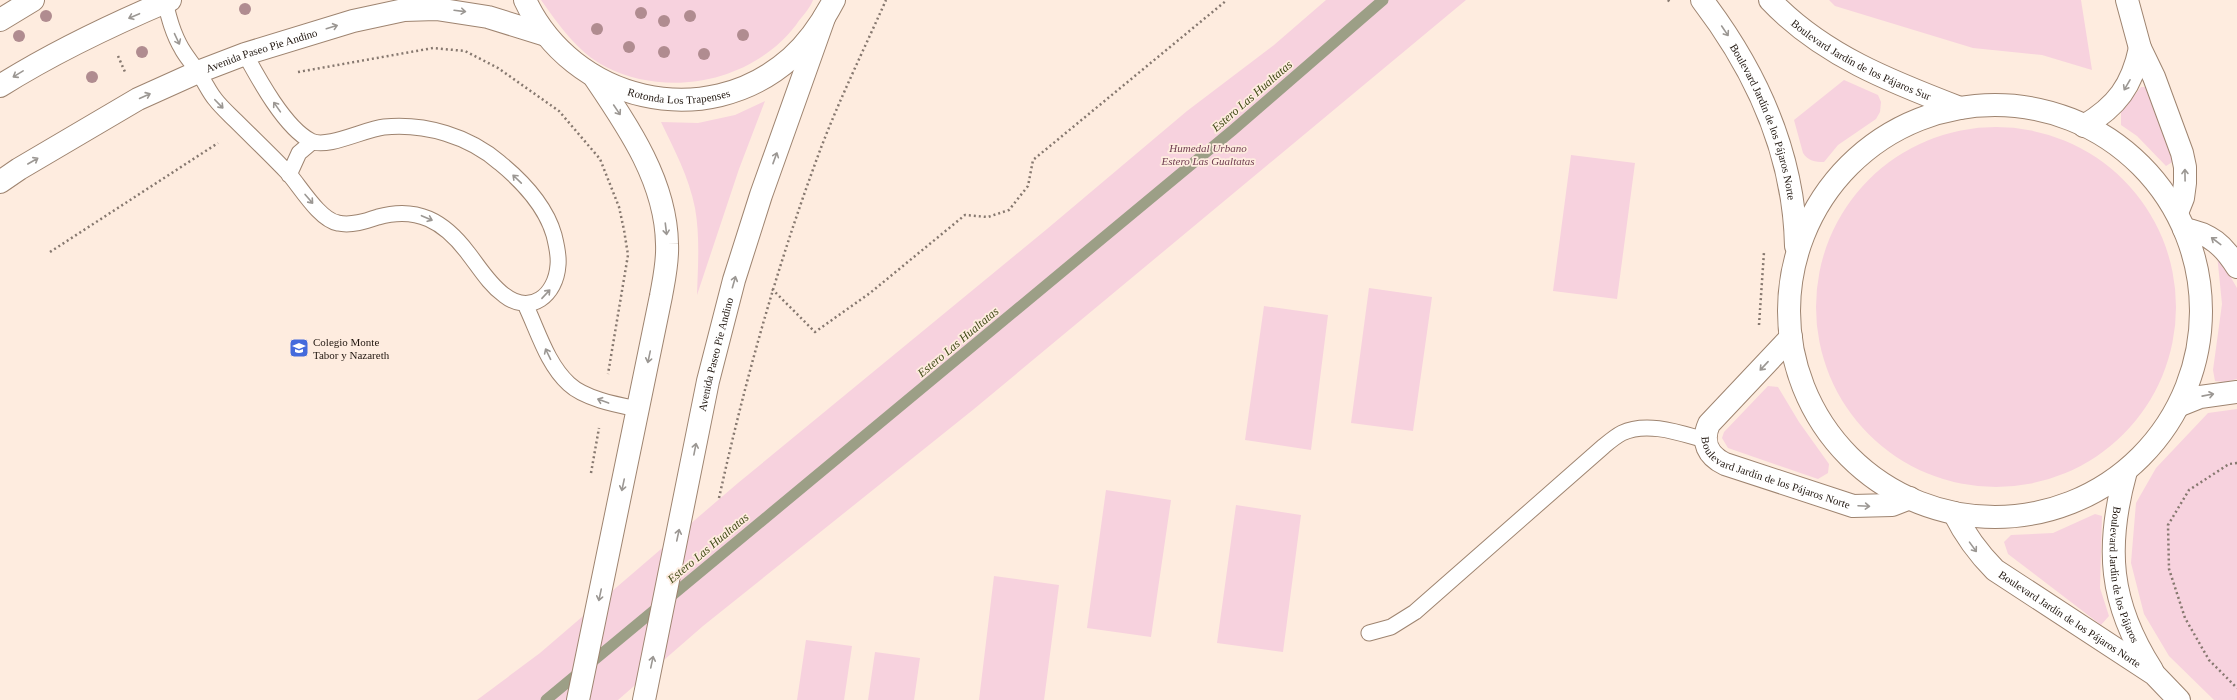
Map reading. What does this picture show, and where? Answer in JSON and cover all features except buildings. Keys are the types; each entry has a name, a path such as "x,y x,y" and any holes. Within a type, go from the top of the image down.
{"street":[{"path":"0,20 34,0"},
{"name":"Rotonda Los Trapenses","path":"525,0 546,35 560,52 595,78 619,89 650,97 670,100 696,99 722,94 746,86 770,74 791,58 829,9"},
{"name":"Boulevard Jardín de los Pájaros Norte","path":"1702,0 1724,30 1746,65 1773,125 1788,178 1796,230 1797,255"},
{"name":"Boulevard Jardín de los Pájaros Sur","path":"1770,0 1799,26 1832,50 1900,85 1960,108"},
{"path":"2127,0 2140,48 2157,84 2182,153 2185,167 2180,221"},
{"path":"0,86 61,50 104,28 167,1"},
{"name":"Avenida Paseo Pie Andino","path":"0,182 19,169 138,99 198,72 245,54 353,21 404,10 436,9 468,12 488,16 546,35"},
{"name":"Avenida Paseo Pie Andino","path":"644,700 688,488 708,381 734,280 761,195 829,9"},
{"path":"2084,126 2102,115 2117,100 2128,85 2136,68 2140,48"},
{"path":"578,700 638,409 666,263 667,244 660,197 627,125 595,78"},
{"path":"1992,106 2024,107 2054,114 2084,126 2112,142 2137,162 2159,186 2180,221 2195,257 2200,287 2202,318 2199,347 2192,376 2180,404 2156,441 2126,471 2100,488 2073,502 2044,512 2014,516 1984,516 1954,513 1931,507 1884,484 1860,466 1839,445 1821,421 1807,395 1797,367 1791,337 1789,310 1791,282 1797,255 1807,228 1820,202 1837,179 1857,158 1880,140 1905,126 1932,115 1960,108 1992,106"},
{"path":"2180,221 2217,242 2227,251 2237,268"},
{"name":"Boulevard Jardín de los Pájaros Norte","path":"1791,337 1710,424 1705,440 1708,451 1715,459 1725,464 1853,506 1892,504 1910,498"},
{"path":"2180,404 2200,397 2237,392"},
{"name":"Boulevard Jardín de los Pájaros","path":"2126,471 2117,502 2113,534 2113,566 2118,595 2126,623 2154,674"},
{"name":"Boulevard Jardín de los Pájaros Norte","path":"1954,513 1969,541 1995,570 2154,674 2179,700"}],"lane":[{"path":"167,1 171,26 215,100 289,175 310,202 327,218 338,223 358,223 405,212 428,217 447,231 465,249 488,280 505,296 525,304 540,301 553,287 558,263 553,234 544,213 524,186 500,163 476,145 446,133 416,127 383,127 328,142 312,142 292,126 279,110 261,83 245,54"},
{"path":"289,175 299,153 312,142"},
{"path":"525,304 557,370 570,386 604,402 638,409"},
{"path":"1369,633 1391,627 1415,612 1604,446 1622,433 1645,427 1674,432 1705,440"}],"path":[{"path":"736,419 772,289 816,162 886,0"},
{"path":"772,289 815,332 870,294 965,215 988,217 1009,210 1028,186 1033,160 1227,0"},
{"path":"104,28 138,99"},
{"path":"50,252 242,127"},
{"path":"1758,331 1764,248"},
{"path":"2237,464 2229,464 2189,490 2168,525 2169,569 2185,618 2209,660 2237,688"}],"green space":[{"path":"541,0 813,0 808,10 796,25 778,44 757,60 734,71 709,79 683,83 657,82 631,77 606,67 586,54 577,46"},
{"name":"Humedal Urbano Estero Las Gualtatas","path":"1326,0 1466,0 974,409 703,626 618,700 477,700 540,653 738,483 1047,229 1187,111 1274,45"},
{"path":"1829,0 2081,0 2092,70 2042,55 1973,48 1835,6"},
{"path":"1844,80 1878,95 1881,102 1880,112 1876,119 1838,145 1824,162 1818,162 1807,158 1803,153 1794,120"},
{"path":"2141,87 2147,87 2177,159 2166,166 2137,136 2121,125 2121,112"},
{"path":"765,101 739,169 697,295 698,240 695,208 685,174 661,122 698,123 735,115"},
{"path":"1996,127 2031,131 2065,141 2096,158 2123,180 2145,207 2162,238 2172,272 2176,307 2172,342 2162,376 2145,407 2123,434 2096,456 2065,473 2031,483 1996,487 1961,483 1927,473 1896,456 1869,434 1847,407 1830,376 1820,342 1816,307 1820,272 1830,238 1847,207 1869,180 1896,158 1927,141 1961,131"},
{"path":"1571,155 1635,163 1617,299 1553,291"},
{"path":"2217,254 2237,288 2237,379 2225,382 2215,381 2213,370 2222,304"},
{"path":"1369,288 1432,297 1413,431 1351,423"},
{"path":"1264,306 1328,315 1311,450 1245,440"},
{"path":"1768,386 1778,387 1799,422 1829,464 1828,473 1818,479 1728,448 1722,438 1724,432"},
{"path":"2237,409 2237,700 2214,700 2169,656 2144,614 2131,563 2136,503 2156,468 2208,413"},
{"path":"1106,490 1171,500 1151,637 1087,628"},
{"path":"1236,505 1301,515 1283,652 1217,643"},
{"path":"2095,514 2102,516 2100,588 2109,616 2101,625 2008,554 2004,542 2011,535 2053,533"},
{"path":"994,576 1059,585 1044,700 979,700"},
{"path":"806,640 852,646 844,700 797,700"},
{"path":"875,652 920,658 914,700 868,700"}],"waterway":[{"name":"Estero Las Hualtatas","path":"546,700 1233,130 1383,0"}],"place":[{"name":"Colegio Monte Tabor y Nazareth","path":"299,348"}]}
